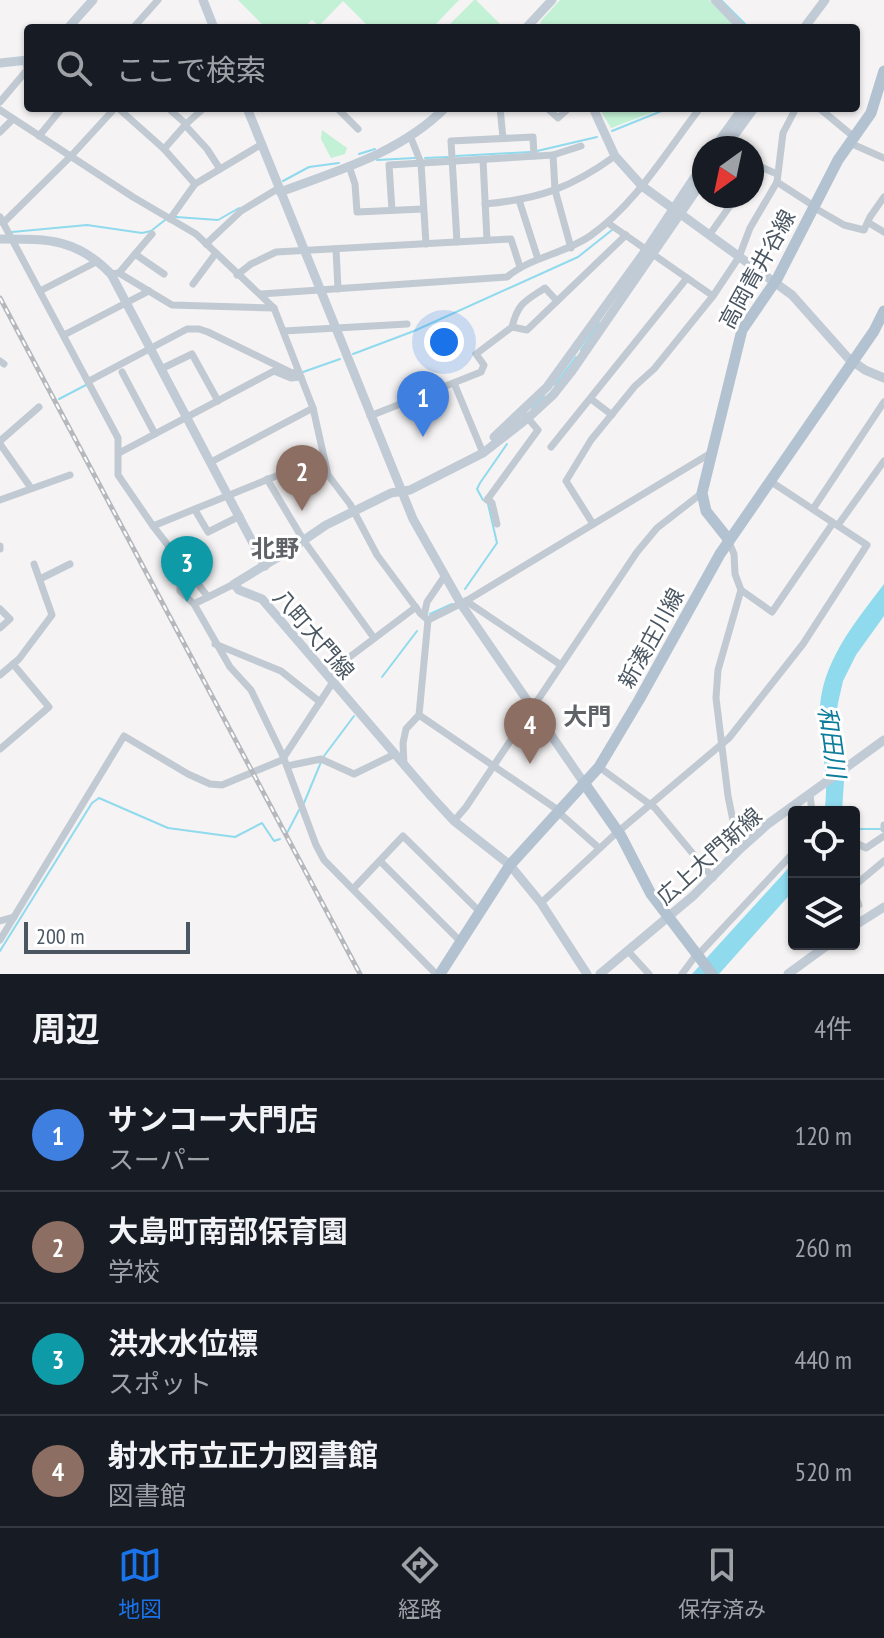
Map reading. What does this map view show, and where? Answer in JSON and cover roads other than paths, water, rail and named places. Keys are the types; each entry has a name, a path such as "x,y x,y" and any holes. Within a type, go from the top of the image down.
{"main road":[{"name":"高岡青井谷線","path":"702,493 742,330 774,282 813,206 882,95 884,75"},
{"name":"新湊庄川線","path":"438,974 510,865 599,767 729,540 884,311"},
{"path":"702,493 706,511 729,540"},
{"path":"584,783 619,833 667,918 712,974"}],"street":[{"path":"72,24 93,0"},
{"path":"137,24 158,0"},
{"path":"203,0 212,24"},
{"path":"715,0 738,24"},
{"path":"807,24 825,0"},
{"path":"815,24 832,0"},
{"path":"530,24 546,2"},
{"path":"0,63 24,60"},
{"path":"0,102 24,74"},
{"path":"0,110 196,234 274,308 313,408 328,475 354,511 377,555 426,618"},
{"path":"39,136 59,112"},
{"path":"114,112 2,220 118,438 118,475 208,597"},
{"path":"122,112 164,149 195,184"},
{"path":"172,112 207,149 220,169"},
{"path":"164,149 200,112"},
{"path":"249,112 413,519 444,577 464,602 584,783"},
{"path":"341,112 358,129"},
{"path":"206,244 241,211 280,190 349,166 411,138 440,112"},
{"path":"500,112 503,138"},
{"path":"595,112 615,156 642,186 774,282 809,312 851,361 884,378"},
{"path":"261,294 507,277 520,267 571,248 608,223 642,186 697,112"},
{"path":"723,136 740,112"},
{"path":"734,136 751,112"},
{"path":"593,524 566,481 591,440 635,386 654,369 713,296 739,257 750,228 777,178 783,133 794,112"},
{"path":"823,112 852,140 884,158"},
{"path":"0,132 13,119"},
{"path":"457,242 451,141 533,137 534,156"},
{"path":"411,138 421,163 426,244"},
{"path":"170,219 195,184 262,144"},
{"path":"392,210 389,165 553,155 581,146"},
{"path":"553,155 555,190 571,248"},
{"path":"485,204 519,200 555,190 582,179 615,156"},
{"path":"483,160 487,240"},
{"path":"349,166 355,184 357,212 423,209"},
{"path":"764,169 844,225 864,230 884,197"},
{"path":"678,211 692,185"},
{"path":"265,566 326,525 482,450 553,395 692,194"},
{"path":"519,200 538,259"},
{"path":"710,234 728,208"},
{"path":"608,223 713,296"},
{"path":"869,223 884,232"},
{"path":"152,234 115,274 172,305 274,308"},
{"path":"512,327 527,330 626,235"},
{"name":"八町大門線","path":"0,239 39,239 71,244 115,274 126,303 265,566 234,584 239,590 262,599 454,821 510,865 541,903 587,974"},
{"path":"237,275 276,252 511,239 520,267"},
{"path":"336,249 338,289"},
{"path":"193,284 216,253"},
{"path":"135,254 164,274"},
{"path":"40,291 98,261"},
{"path":"551,447 687,278"},
{"path":"370,416 481,372 484,365 476,354 512,327 516,310 521,304 545,288 557,301"},
{"path":"64,335 149,291"},
{"path":"284,331 407,324"},
{"path":"89,381 187,329 199,329 300,374"},
{"path":"161,369 192,354 218,401"},
{"path":"119,453 274,371 291,378 300,374"},
{"path":"122,372 155,434"},
{"path":"454,383 482,450"},
{"path":"591,399 612,415"},
{"path":"813,509 884,402"},
{"path":"31,488 0,442 39,407"},
{"path":"211,462 313,408"},
{"path":"497,524 492,503 487,499 538,430 526,416"},
{"path":"426,618 464,602 711,453"},
{"path":"153,526 323,457"},
{"path":"729,540 741,590 772,612 884,461"},
{"path":"0,500 70,475"},
{"path":"267,479 304,541 374,638"},
{"path":"541,903 599,848 721,746 803,644 867,545 770,481"},
{"path":"454,821 657,528 702,493"},
{"path":"195,510 208,532 240,516"},
{"path":"0,675 13,664 52,615 34,564"},
{"path":"40,579 70,564"},
{"path":"191,577 180,585 180,591 194,604 230,667 251,690 283,756 320,853 438,974"},
{"path":"404,765 406,729 419,715 427,602 444,577"},
{"path":"194,604 234,584"},
{"path":"739,850 716,698 718,670 741,590"},
{"path":"464,602 561,665"},
{"path":"0,940 124,736 210,784 222,785 282,760 320,702 330,678 374,638 416,607"},
{"path":"0,609 10,619 0,628"},
{"path":"215,644 281,671 320,702"},
{"path":"0,749 49,707 13,664"},
{"path":"419,715 558,811 599,848"},
{"name":"広上大門新線","path":"600,974 713,878 768,824 884,740"},
{"path":"287,766 321,759 354,774 395,754"},
{"path":"599,767 651,804 713,878"},
{"path":"812,793 812,806"},
{"path":"353,889 403,836 479,911"},
{"path":"860,845 866,848 884,836"},
{"path":"682,974 788,858"},
{"path":"380,861 460,941"},
{"path":"860,881 884,861"},
{"path":"860,922 884,907"},
{"path":"0,921 14,917"},
{"path":"812,956 816,950"},
{"path":"788,974 820,950"},
{"path":"628,951 649,974"}],"water":[{"name":"和田川","path":"884,584 884,616 856,655 843,681 838,703 836,720 844,781 842,806 825,806 821,701 831,664"},
{"path":"788,869 788,897 719,974 692,974"}],"waterway":[{"path":"721,0 745,24"},
{"path":"612,131 659,112"},
{"path":"537,151 597,137"},
{"path":"359,154 375,149"},
{"path":"456,156 530,152"},
{"path":"425,158 448,157"},
{"path":"377,160 415,158"},
{"path":"283,181 309,167 339,163"},
{"path":"176,217 218,220 239,208"},
{"path":"12,232 87,225 142,233 151,231 165,220"},
{"path":"353,354 414,331 578,257 612,230"},
{"path":"581,350 599,323"},
{"path":"555,385 576,357"},
{"path":"303,372 340,359"},
{"path":"59,399 86,385"},
{"path":"532,408 544,396"},
{"path":"483,500 477,489 507,444"},
{"path":"465,589 497,543 488,504"},
{"path":"430,614 452,604"},
{"path":"382,677 417,631"},
{"path":"324,756 354,716"},
{"path":"304,803 321,762"},
{"path":"0,951 92,803 99,798 168,828 235,837 262,823 274,841 280,839"},
{"path":"287,833 299,810"},
{"path":"860,829 881,829"}],"railway":[{"path":"0,298 360,974"}],"place":[{"name":"サンコー大門店","path":"423,437"},
{"name":"大島町南部保育園","path":"302,511"},
{"name":"洪水水位標","path":"187,602"},
{"name":"射水市立正力図書館","path":"530,764"}],"district":[{"name":"北野","path":"275,548"},
{"name":"大門","path":"587,716"}]}
